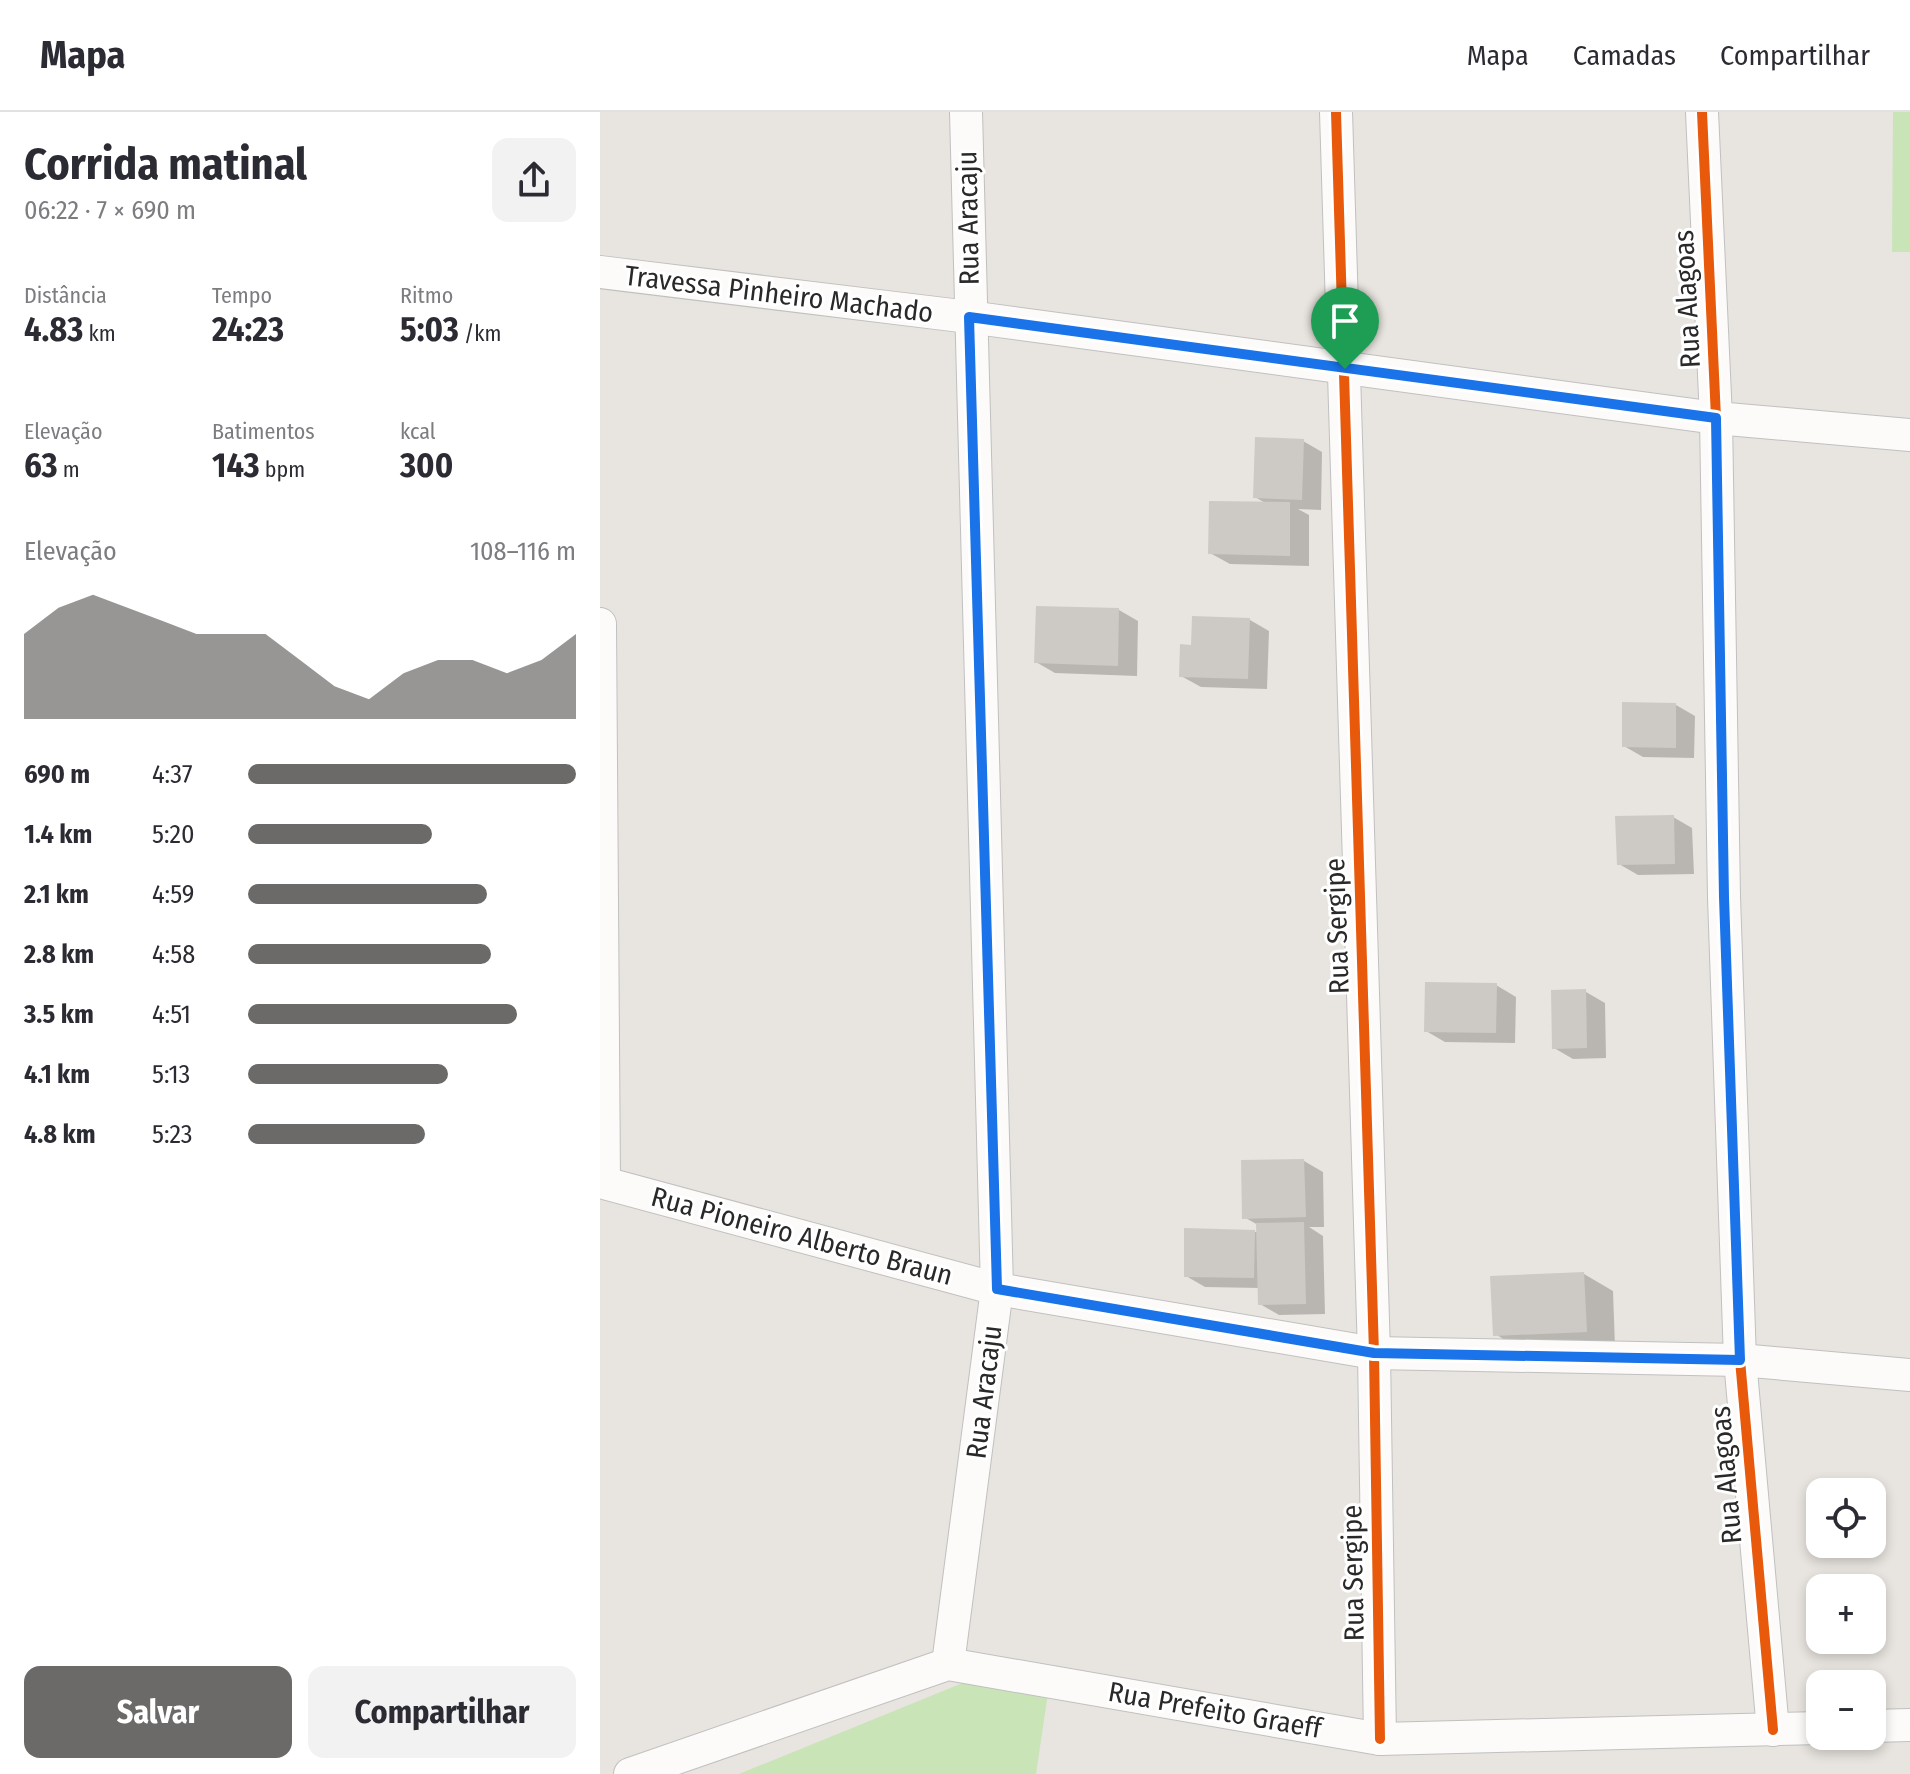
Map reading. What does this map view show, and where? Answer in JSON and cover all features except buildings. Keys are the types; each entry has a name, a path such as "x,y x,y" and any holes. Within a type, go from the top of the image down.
{"street":[{"name":"Rua Aracaju","path":"948,1664 997,1289 966,112"},
{"name":"Rua Sergipe","path":"1336,112 1374,1353 1380,1739"},
{"name":"Rua Alagoas","path":"1702,112 1716,418 1724,897 1740,1360 1773,1730"},
{"name":"Travessa Pinheiro Machado","path":"600,272 969,317 1716,418 1910,435"},
{"path":"600,624 602,1182"},
{"name":"Rua Pioneiro Alberto Braun","path":"602,1182 997,1289 1374,1353 1740,1360 1910,1375"},
{"name":"Rua Prefeito Graeff","path":"630,1774 948,1664 1380,1739 1806,1729"},
{"path":"1886,1726 1910,1725"}],"green space":[{"path":"1893,112 1910,112 1910,252 1892,252"},
{"path":"970,1680 1048,1693 1036,1774 739,1774"}],"cycle path":[{"path":"1336,112 1374,1353 1380,1739"},
{"path":"1702,112 1716,418 1724,897 1740,1360 1773,1730"}],"route":[{"path":"969,317 1345,369 1716,418 1724,897 1740,1360 1374,1353 997,1289 969,317"}]}
